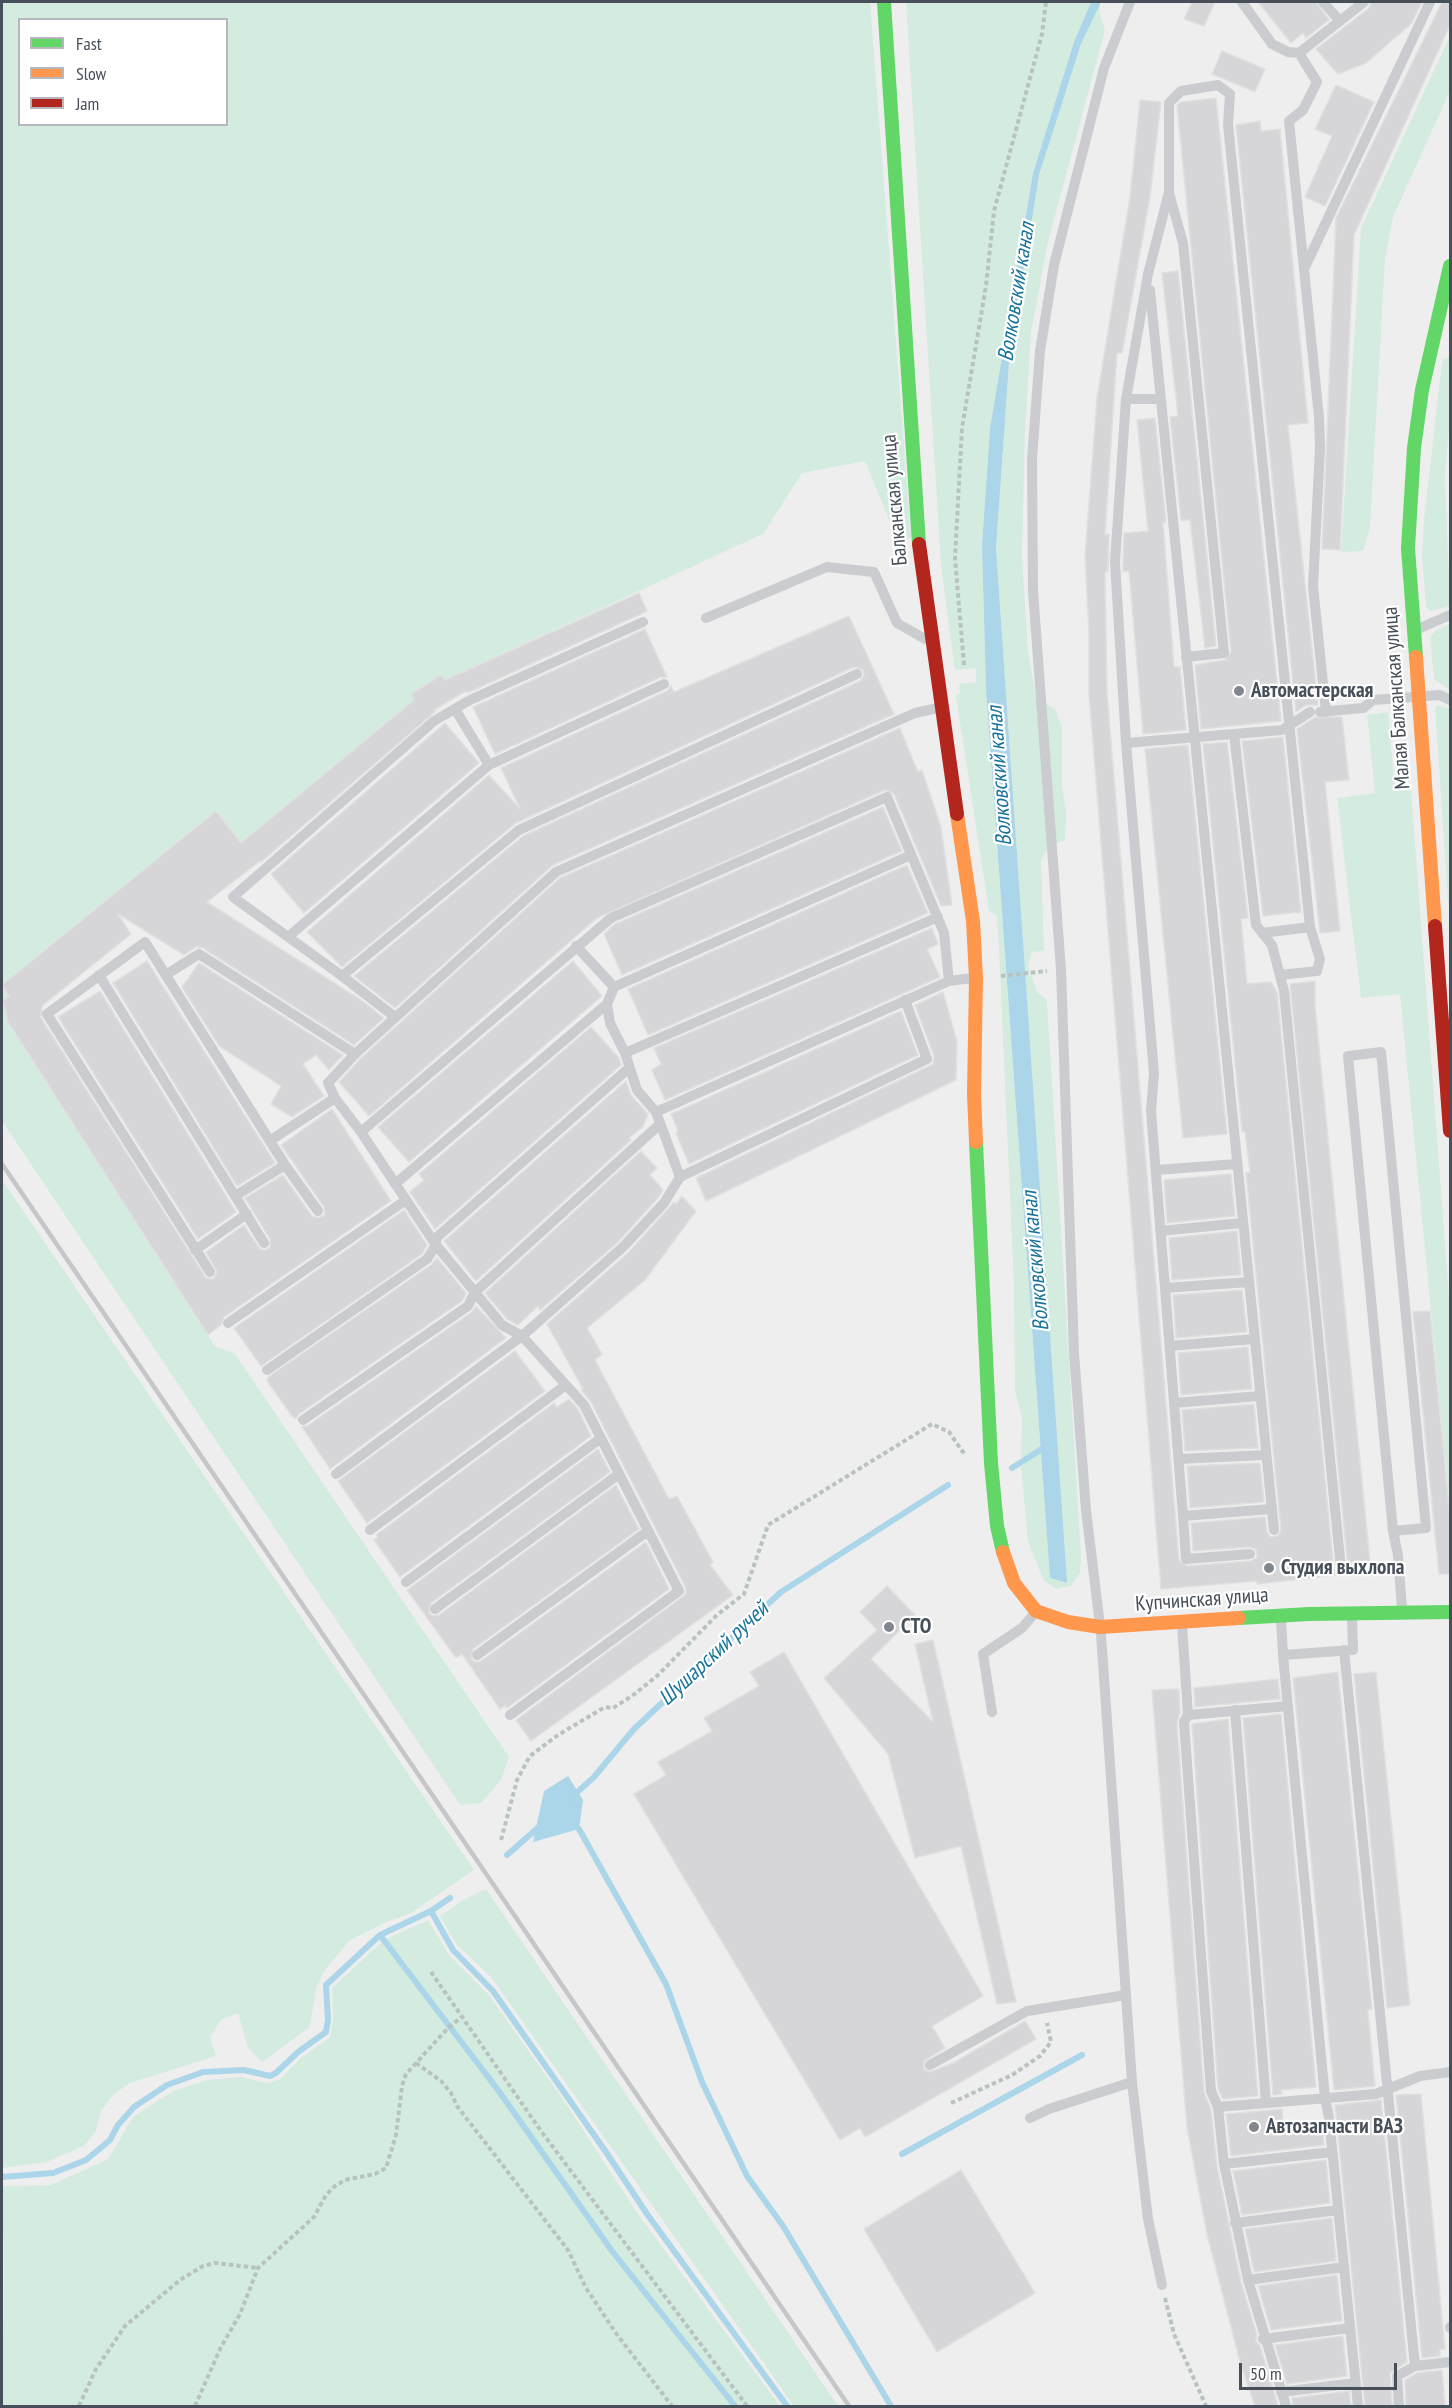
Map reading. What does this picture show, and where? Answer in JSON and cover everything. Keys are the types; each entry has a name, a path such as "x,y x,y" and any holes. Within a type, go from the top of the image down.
{"street":[{"name":"Балканская улица","path":"884,2 911,450 920,559 973,921 976,985 974,1094 991,1463 997,1526 1004,1555 1014,1583 1036,1611"},
{"name":"Малая Балканская улица","path":"1450,266 1416,436 1408,548 1435,918 1446,1024 1450,1131"},
{"name":"Купчинская улица","path":"1036,1611 1100,1630 1281,1616 1450,1612"}],"lane":[{"path":"1130,2 1104,68 1054,265 1040,351 1032,459 1033,591 1061,970 1074,1353 1086,1510 1100,1630 1132,2082 1148,2219 1162,2285"},
{"path":"1242,2 1272,44 1288,52 1299,53 1364,2"},
{"path":"1323,2 1340,21"},
{"path":"1304,268 1430,2"},
{"path":"1299,53 1317,82 1303,110 1289,121 1320,447 1313,585 1326,712"},
{"path":"1250,1554 1186,1559 1151,1111 1154,1073 1126,743 1115,562 1126,399 1148,274 1169,192 1169,103 1181,91 1218,85 1230,94 1228,125 1310,927 1320,958 1317,971 1280,975"},
{"path":"1169,192 1183,243 1224,653 1186,657"},
{"path":"1148,274 1274,1530"},
{"path":"1126,399 1161,399"},
{"path":"706,618 827,567 874,572 897,622 931,642"},
{"path":"1413,631 1450,615"},
{"path":"395,1017 232,897 434,721 643,622"},
{"path":"342,976 519,830 857,674"},
{"path":"288,937 489,765 664,684"},
{"path":"1126,743 1282,730 1289,720 1310,712 1362,708 1373,700 1440,695 1450,700"},
{"path":"510,1715 679,1591 584,1405 522,1336 502,1325 436,1245 361,1132 335,1098 328,1083 355,1054 556,872 915,714 940,708"},
{"path":"456,709 489,765"},
{"path":"1234,734 1256,925 1272,945 1284,991 1341,1569"},
{"path":"361,1132 611,918 887,797 944,933 949,981"},
{"path":"395,1184 607,1004 614,987 911,855"},
{"path":"1435,918 1450,916"},
{"path":"625,1053 938,917"},
{"path":"1262,933 1310,927"},
{"path":"210,1272 47,1014 145,942 285,1165 318,1211"},
{"path":"576,946 614,987"},
{"path":"167,974 199,954 355,1054"},
{"path":"99,975 264,1243"},
{"path":"656,1112 949,981 976,985"},
{"path":"336,1474 522,1336 623,1247 664,1203 680,1177 927,1059 905,1000"},
{"path":"607,1004 610,1023 625,1053 637,1090 656,1112 680,1177"},
{"path":"1393,1531 1426,1528 1381,1052 1348,1056 1393,1531 1398,1556 1402,1612"},
{"path":"267,1370 427,1258 436,1245 436,1238 629,1068"},
{"path":"271,1140 335,1098"},
{"path":"303,1420 468,1306 475,1292 660,1124"},
{"path":"1156,1170 1237,1164"},
{"path":"235,1196 285,1165"},
{"path":"228,1323 406,1200"},
{"path":"195,1250 246,1214"},
{"path":"1160,1231 1242,1223"},
{"path":"1165,1288 1249,1281"},
{"path":"1170,1346 1254,1339"},
{"path":"370,1530 566,1385"},
{"path":"1174,1403 1260,1395"},
{"path":"406,1582 601,1438"},
{"path":"1179,1459 1266,1455"},
{"path":"435,1609 619,1474"},
{"path":"1183,1516 1271,1509"},
{"path":"477,1655 648,1531"},
{"path":"992,1712 983,1654 1022,1629 1036,1611"},
{"path":"1283,1655 1353,1650 1352,1613"},
{"path":"1281,1616 1325,2098 1358,2406"},
{"path":"1182,1622 1188,1715 1184,1722 1211,2091 1218,2107 1224,2164 1248,2280 1263,2339 1286,2406"},
{"path":"1344,1650 1415,2366"},
{"path":"1188,1715 1288,1706"},
{"path":"1235,1710 1266,2102"},
{"path":"930,2065 1027,2011 1126,1995"},
{"path":"1218,2107 1376,2094 1420,2076 1450,2072"},
{"path":"1030,2118 1048,2109 1132,2082"},
{"path":"1224,2164 1332,2152"},
{"path":"1235,2223 1338,2210"},
{"path":"1248,2280 1344,2267"},
{"path":"1263,2339 1350,2328"},
{"path":"1399,2406 1397,2376 1415,2366 1450,2362"},
{"path":"1281,2392 1355,2384"}],"path":[{"path":"964,671 956,558 962,428 986,286 994,211 1042,34 1046,2"},
{"path":"993,976 1046,972"},
{"path":"501,1840 517,1780 530,1756 586,1718 605,1707 613,1708 632,1696 683,1652 717,1615 744,1593 768,1525 932,1424 949,1432 963,1453 970,1458 991,1463"},
{"path":"431,1972 541,2130 747,2406"},
{"path":"951,2103 1012,2074 1040,2056 1051,2042 1048,2025 1039,2009"},
{"path":"195,2406 221,2347 240,2314 258,2268 314,2217 326,2195 335,2186 345,2180 375,2174 386,2168 396,2135 402,2086 406,2074 448,2028 463,2016"},
{"path":"416,2063 441,2081 451,2093 457,2106 568,2250 586,2288 605,2317 672,2406"},
{"path":"79,2406 96,2369 125,2326 165,2291 203,2266 215,2263 258,2268"},
{"path":"1162,2285 1174,2334 1206,2406"}],"green space":[{"path":"2,2 870,2 911,537 899,544 865,461 802,473 763,534 445,680 441,675 411,694 414,700 241,843 216,811 2,985"},
{"path":"906,2 1091,2 1074,42 1033,173 990,428 982,545 986,690 1050,1578 1066,1583 996,548 1009,363 1039,175 1081,44 1100,3 1100,14 1105,30 1048,242 1031,332 1025,434 1022,555 1028,650 1036,698 1055,709 1062,727 1062,785 1066,813 1065,840 1049,846 1041,861 1044,951 1032,952 1028,966 1037,992 1047,1000 1081,1556 1080,1573 1071,1586 1056,1589 1044,1581 1028,1542 1021,1467 1022,1417 1015,1391 1014,1286 997,916 989,911 956,696 960,692 959,684 976,682 976,668 955,670 941,565"},
{"path":"1450,36 1450,91 1393,217 1385,260 1370,528 1363,551 1341,552 1361,228"},
{"path":"1450,357 1450,419 1445,475 1450,606 1431,611 1426,607 1422,554 1424,520 1442,362"},
{"path":"1450,624 1450,690 1434,679 1430,638 1436,630"},
{"path":"1438,705 1450,709 1450,905 1435,707"},
{"path":"1388,712 1395,790 1411,789 1450,1311 1450,1505 1400,994 1361,998 1337,798 1375,793 1367,715"},
{"path":"2,987 9,996 3,1001 8,1022 215,1346 235,1354 509,1757 501,1780 481,1803 460,1805 2,1121"},
{"path":"2,1180 474,1870 411,1913 384,1923 349,1941 324,1971 316,1989 310,2027 262,2062 248,2048 238,2013 221,2020 210,2037 216,2056 130,2083 114,2094 101,2111 96,2131 84,2146 47,2162 2,2168"},
{"path":"486,1889 838,2406 794,2406 491,1977 456,1944 440,1916 465,1899"},
{"path":"428,1920 449,1955 488,1994 562,2098 640,2217 780,2406 2,2406 4,2274 2,2186 51,2185 108,2159 133,2117 173,2091 207,2080 241,2077 267,2083 279,2080 301,2058 330,2037 333,2019 332,1988 384,1940"}],"water":[{"name":"Волковский канал","path":"1091,2 1101,2 1081,44 1039,175 1009,363 996,548 1067,1583 1050,1578 986,690 982,545 990,428 1033,173 1074,42"},
{"path":"568,1776 583,1800 579,1829 533,1842 544,1791"}],"building":[{"path":"1192,2 1215,2 1204,26 1184,19"},
{"path":"1258,2 1316,2 1329,20 1306,38 1303,33 1291,43"},
{"path":"1371,2 1422,2 1411,24 1366,63 1338,74 1316,49 1369,8"},
{"path":"1442,2 1450,2 1450,25 1354,235 1340,550 1322,549 1336,218"},
{"path":"1222,51 1265,69 1255,92 1212,74"},
{"path":"1336,85 1374,102 1325,206 1305,197 1332,136 1315,129"},
{"path":"1216,98 1281,721 1201,729 1195,665 1225,660 1231,652 1177,105 1181,102"},
{"path":"1140,100 1161,102 1150,197 1122,353 1117,353 1105,535 1109,534 1108,572 1105,572 1107,693 1179,1560 1187,1566 1251,1561 1257,1557 1256,1549 1250,1547 1193,1551 1191,1523 1265,1517 1270,1537 1278,1536 1281,1530 1246,1173 1250,1172 1245,1132 1242,1132 1203,744 1227,742 1248,918 1241,919 1247,984 1271,982 1277,992 1334,1570 1337,1575 1257,1584 1257,1581 1161,1589 1089,694 1085,555 1097,398 1130,197"},
{"path":"1260,121 1261,131 1280,129 1308,423 1288,425 1318,705 1306,705 1296,712 1236,125"},
{"path":"1178,271 1216,646 1205,648 1190,520 1181,520 1170,417 1178,416 1162,273"},
{"path":"1155,418 1166,522 1163,522 1174,667 1180,667 1186,730 1143,734 1129,571 1123,571 1124,533 1148,531 1137,420"},
{"path":"639,593 647,611 467,693 466,691 434,710 436,711 261,862 207,902 361,1000 384,1018 354,1045 203,948 196,947 184,955 118,914 131,934 42,1006 41,1018 206,1278 213,1279 217,1272 206,1252 244,1225 260,1249 265,1250 270,1247 270,1239 245,1198 283,1175 312,1216 318,1218 325,1215 324,1207 281,1145 332,1109 391,1201 224,1317 221,1325 208,1335 8,1022 3,1001 9,996 2,985 216,811 241,843 414,700 411,694 441,675 445,680"},
{"path":"849,616 894,714 553,865 395,1008 354,976 523,836 860,681 864,675 863,670 854,667 516,823 342,967 307,932 489,775 520,809 501,768 667,691 671,686 674,692"},
{"path":"645,629 667,677 661,677 495,754 473,707"},
{"path":"1315,717 1342,717 1349,780 1325,782 1340,931 1320,933 1297,729"},
{"path":"445,723 479,763 304,913 271,874"},
{"path":"900,728 918,772 922,770 941,827 952,905 941,906 894,794 885,790 597,918 369,1116 339,1082 360,1059 560,878"},
{"path":"1283,737 1301,912 1263,916 1242,741"},
{"path":"1188,745 1227,1134 1183,1138 1145,749"},
{"path":"883,807 902,851 622,975 604,934 615,924"},
{"path":"907,865 928,913 648,1035 628,989"},
{"path":"932,928 938,944 927,949 940,977 665,1100 652,1070 661,1064 654,1048"},
{"path":"147,961 275,1163 237,1186 113,983"},
{"path":"573,961 602,996 409,1162 378,1127"},
{"path":"199,963 343,1055 329,1070 316,1055 303,1064 324,1096 292,1117 271,1104 281,1086 219,1046 182,987"},
{"path":"1315,981 1315,1006 1371,1572 1346,1574 1348,1568 1290,984"},
{"path":"100,991 236,1212 198,1239 58,1017"},
{"path":"943,992 957,1041 956,1080 706,1201 696,1178 933,1064 934,1056 915,1005"},
{"path":"901,1011 918,1055 689,1164 671,1114"},
{"path":"591,1027 619,1058 621,1065 435,1229 410,1192 424,1180 419,1174"},
{"path":"626,1081 631,1095 648,1114 643,1127 476,1281 444,1241"},
{"path":"641,1151 657,1168 650,1175 663,1190 658,1198 618,1242 540,1310 538,1306 518,1325 507,1319 485,1293"},
{"path":"1231,1174 1235,1216 1167,1223 1164,1180"},
{"path":"682,1196 696,1211 645,1280 587,1328 602,1354 595,1360 669,1499 677,1496 713,1562 710,1565 733,1595 531,1741 516,1720 686,1594 686,1588 591,1402 581,1390 583,1389 547,1324 628,1253"},
{"path":"404,1210 427,1245 422,1254 261,1366 234,1328"},
{"path":"1237,1231 1241,1275 1172,1280 1169,1238"},
{"path":"437,1258 466,1293 462,1301 299,1414 296,1419 292,1416 267,1381 268,1377 431,1265"},
{"path":"1242,1290 1247,1332 1176,1338 1173,1295"},
{"path":"476,1306 506,1338 330,1469 302,1427 307,1426 472,1312"},
{"path":"1430,1311 1450,1516 1450,1574 1439,1574 1413,1312"},
{"path":"1248,1347 1252,1389 1181,1395 1178,1353"},
{"path":"515,1351 545,1391 367,1523 338,1481"},
{"path":"569,1399 578,1409 591,1436 400,1577 374,1540 378,1537 376,1535 554,1403 557,1407"},
{"path":"1254,1404 1258,1448 1185,1451 1182,1410"},
{"path":"598,1449 610,1472 431,1603 429,1613 433,1616 439,1615 616,1485 639,1529 473,1649 471,1659 475,1662 481,1661 646,1542 669,1589 507,1708 505,1705 500,1709 462,1654 456,1658 407,1590"},
{"path":"1260,1463 1264,1502 1190,1508 1187,1466"},
{"path":"887,1586 915,1615 871,1659 933,1722 915,1644 933,1640 1016,2002 997,2004 961,1846 915,1858 888,1754 824,1678 877,1630 860,1612"},
{"path":"784,1652 983,1996 932,2026 945,2048 924,2061 924,2069 930,2072 953,2063 1025,2021 1036,2039 865,2137 860,2128 840,2140 634,1794 666,1775 658,1762 712,1731 704,1718 759,1686 750,1672"},
{"path":"1338,1672 1372,2009 1368,2010 1375,2086 1334,2090 1293,1678"},
{"path":"1376,1672 1410,2005 1387,2008 1354,1674"},
{"path":"1278,1679 1280,1699 1195,1707 1194,1688"},
{"path":"1179,1689 1180,1713 1177,1723 1204,2092 1211,2109 1217,2166 1241,2282 1257,2335 1256,2341 1260,2346 1278,2406 1255,2406 1240,2362 1207,2234 1187,2128 1152,1690"},
{"path":"1281,1714 1316,2087 1281,2090 1282,2094 1273,2095 1243,1718"},
{"path":"1228,1719 1258,2096 1223,2099 1218,2089 1192,1724"},
{"path":"1421,2094 1445,2349 1440,2349 1440,2356 1422,2358 1396,2095"},
{"path":"1381,2100 1407,2362 1390,2373 1392,2406 1365,2406 1335,2105"},
{"path":"1282,2109 1283,2128 1322,2124 1324,2145 1231,2156 1226,2114"},
{"path":"1326,2160 1330,2203 1242,2215 1233,2171"},
{"path":"961,2170 1035,2293 937,2352 864,2229"},
{"path":"1332,2218 1336,2261 1254,2272 1245,2229"},
{"path":"1337,2275 1342,2321 1271,2330 1258,2286"},
{"path":"1343,2336 1347,2376 1287,2384 1275,2345"},
{"path":"1442,2370 1445,2406 1406,2406 1405,2380 1417,2373"},
{"path":"1349,2391 1351,2406 1293,2406 1292,2398"}],"waterway":[{"name":"Шушарский ручей","path":"1012,1468 1045,1447"},
{"name":"Шушарский ручей","path":"572,1797 594,1777 634,1729 781,1592 948,1485"},
{"name":"Шушарский ручей","path":"507,1855 540,1826"},
{"path":"579,1829 666,1984 702,2082 747,2176 783,2226 891,2406"},
{"name":"Шушарский ручей","path":"2,2177 53,2173 86,2160 110,2140 118,2125 134,2107 167,2085 203,2072 244,2070 270,2076 276,2073 298,2052 326,2032 328,2020 326,1985 380,1935 431,1911 450,1898"},
{"path":"431,1911 453,1950 493,1991 647,2214 787,2406"},
{"path":"380,1935 498,2090 612,2251 735,2406"},
{"path":"902,2154 1082,2055"}],"railway":[{"path":"2,1164 849,2406"}],"traffic: fast":[{"path":"884,2 919,544"},
{"path":"1416,657 1408,548 1414,448 1422,390 1450,266"},
{"path":"976,1142 991,1463 997,1526 1003,1552"},
{"path":"1239,1618 1309,1614 1450,1612"}],"traffic: slow":[{"path":"1416,657 1435,926"},
{"path":"957,814 973,921 976,978 974,1094 976,1142"},
{"path":"1003,1552 1014,1583 1036,1611 1068,1622 1100,1627 1239,1618"}],"traffic: jam":[{"path":"919,544 957,814"},
{"path":"1435,926 1450,1131"}],"place":[{"name":"Автомастерская","path":"1239,691"},
{"name":"Студия выхлопа","path":"1269,1568"},
{"name":"СТО","path":"889,1627"},
{"name":"Автозапчасти ВАЗ","path":"1254,2127"}]}
